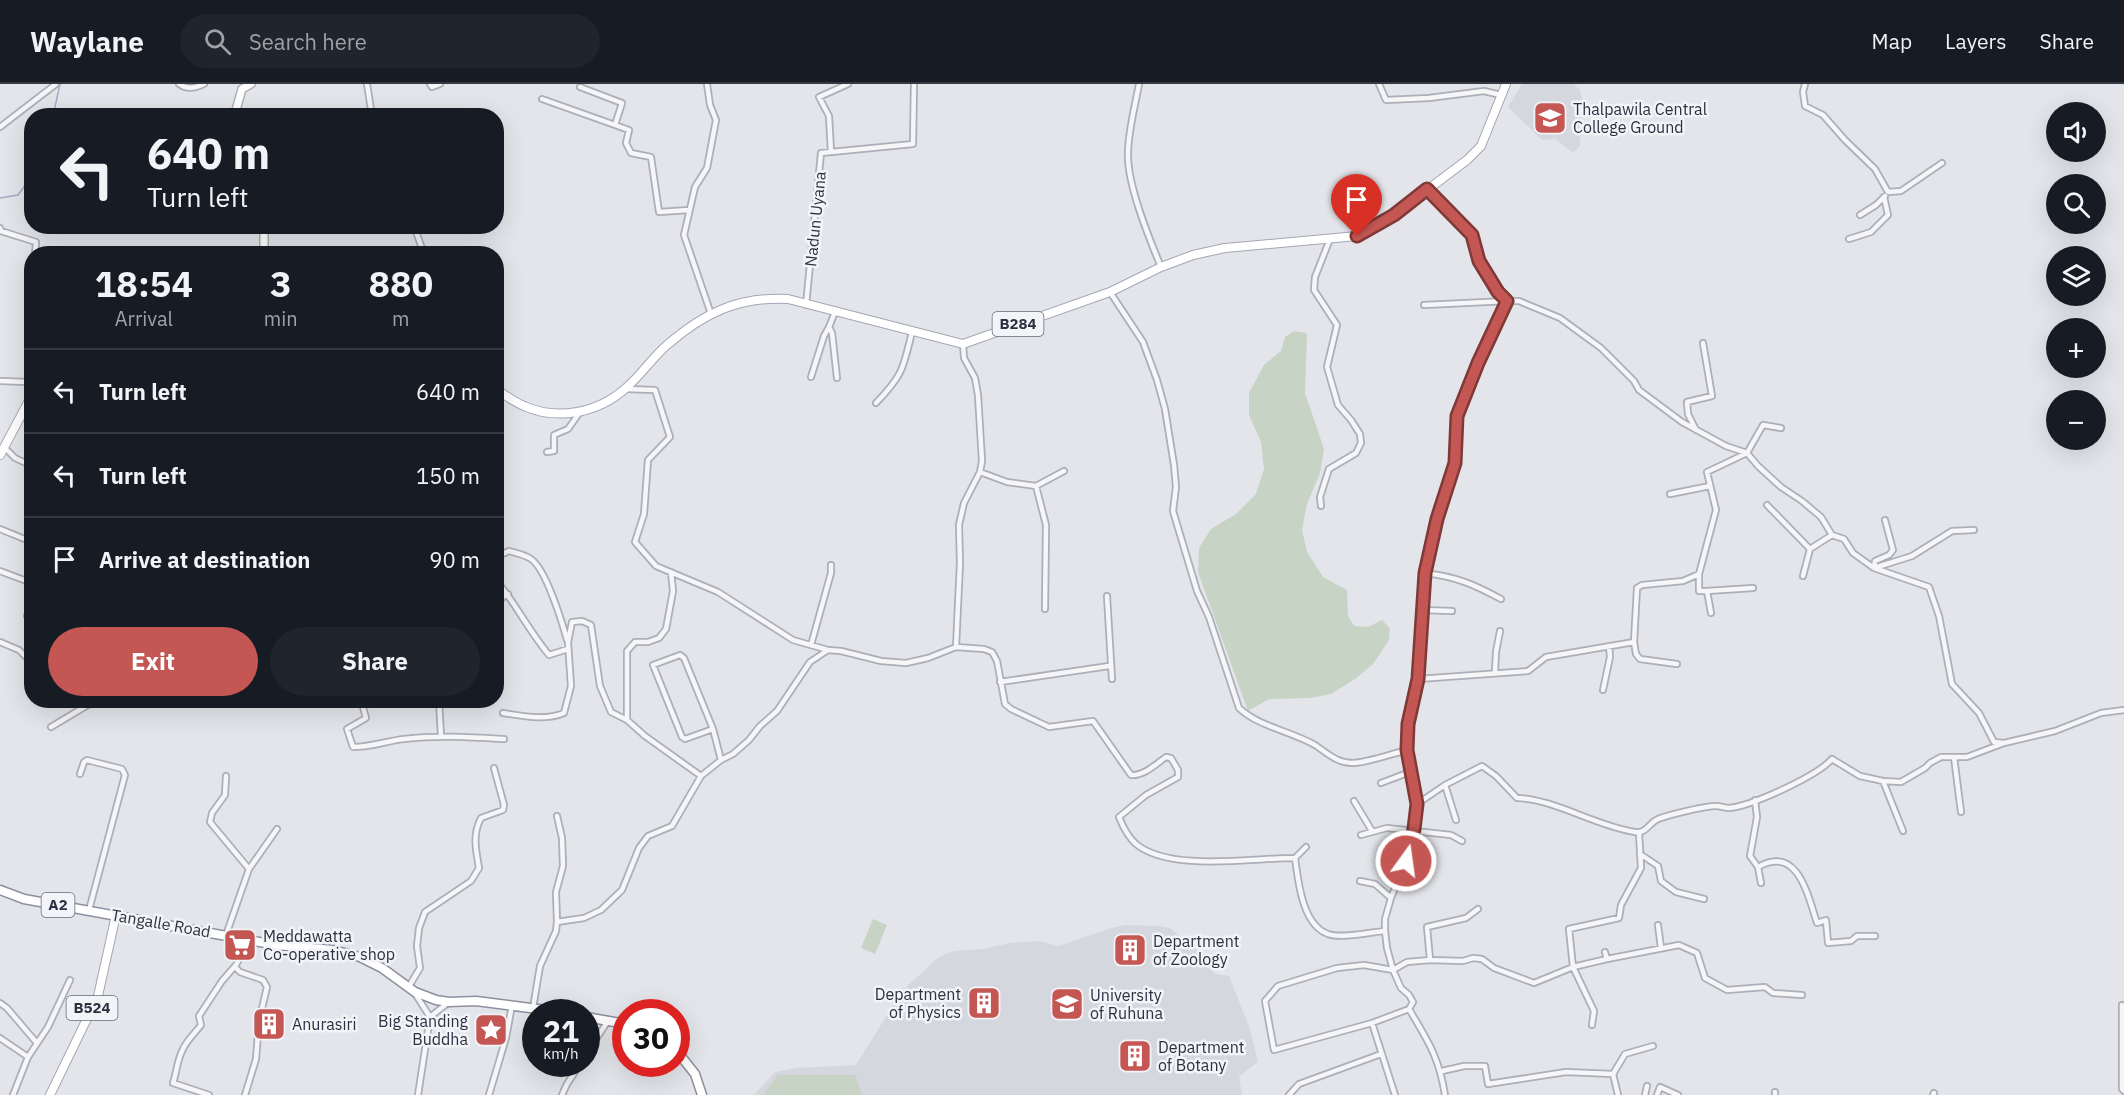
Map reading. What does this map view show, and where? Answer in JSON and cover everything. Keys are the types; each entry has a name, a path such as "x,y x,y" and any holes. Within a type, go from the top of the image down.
{"highway":[{"name":"Tangalle Road","path":"0,891 24,899 276,945 333,950 360,957 382,968 412,990 436,1000 476,1001 522,1006"},
{"path":"600,1019 612,1021"},
{"path":"690,1067 696,1074 702,1095"}],"main road":[{"path":"237,108 242,89 251,84"},
{"name":"B284","path":"963,344 1110,292 1161,267 1193,255 1225,248 1357,236 1394,215 1467,160 1481,146 1506,84"},
{"path":"504,394 522,405 538,411 558,414 580,412 602,405 626,389 666,346 692,325 711,314 744,301 765,298 788,299 963,344"},
{"path":"2,451 24,410"},
{"name":"B524","path":"50,1095 99,996 116,915"}],"street":[{"path":"25,108 56,84"},
{"path":"179,84 184,88 196,88 204,84"},
{"path":"234,84 242,89"},
{"path":"367,84 371,108"},
{"path":"430,84 432,87 440,84"},
{"path":"707,84 710,105 716,120 707,168 695,187 684,235 711,314"},
{"path":"829,84 832,92"},
{"path":"831,152 829,116 819,98 848,84"},
{"name":"Nadun Uyana","path":"806,305 821,153 913,144 914,84"},
{"path":"1139,84 1128,154 1131,176 1146,230 1161,267"},
{"path":"1379,84 1386,100 1429,98 1484,91 1501,95"},
{"path":"1805,84 1804,106 1823,115 1875,169 1888,192"},
{"path":"580,87 622,103 615,125"},
{"path":"542,99 629,130 626,143 631,153 651,157 659,212 689,210"},
{"path":"0,127 24,109"},
{"path":"1860,215 1876,205 1888,192 1901,191 1942,163"},
{"path":"1427,189 1472,235 1479,261 1498,292 1507,301"},
{"path":"1849,239 1871,232 1888,215 1884,197"},
{"path":"0,228 1,231 36,242 36,246"},
{"path":"1321,506 1320,497 1329,470 1356,453 1361,443 1360,434 1338,405 1327,367 1337,325 1314,290 1315,278 1330,239"},
{"path":"1110,292 1143,342 1157,380 1165,409 1174,465 1176,487 1173,511 1197,591 1209,617 1239,708 1247,716 1314,744 1339,761 1360,763 1407,750"},
{"path":"1507,301 1478,363 1457,416 1455,463 1437,519 1425,573 1418,679 1408,724 1407,750 1417,804 1406,861 1385,918 1387,948 1393,970 1401,988 1413,1002 1409,1009 1372,1023 1275,1050 1265,1001 1278,986 1337,968 1364,965 1393,970 1407,962 1463,961 1473,958 1482,959 1494,968 1534,983 1573,968 1607,959 1680,945 1697,952 1704,978 1726,990 1765,987 1773,993 1802,994"},
{"path":"1424,305 1519,301 1560,318 1601,348 1640,390 1682,422 1726,446 1747,453 1781,487 1821,517 1832,535 1844,539 1853,553 1874,568 1929,587 1940,616 1952,684 1979,713 1994,742 2004,743"},
{"path":"811,377 824,336 835,312"},
{"path":"829,327 832,333 837,378"},
{"path":"876,403 895,384 903,370 912,332"},
{"path":"1696,430 1688,414 1686,402 1712,396 1703,343"},
{"path":"956,647 960,574 959,525 964,503 980,472 982,461 978,394 975,378 964,358 963,344"},
{"path":"0,381 24,382"},
{"path":"626,389 655,390 670,437 648,460 644,514 635,542 657,566 718,592 793,640 828,650 881,661 906,663 928,658 956,647 993,652 998,661 1005,704 1011,710 1049,727 1093,721 1131,775 1142,773 1167,757 1171,758 1178,770 1178,777 1146,795 1119,818 1126,834 1136,844 1152,854 1186,861 1295,858 1306,848"},
{"path":"547,452 554,451 554,435 568,429 580,412"},
{"path":"1753,588 1700,591 1698,574 1716,510 1707,472 1747,453 1762,425 1781,428"},
{"path":"2,451 24,462"},
{"path":"980,472 1007,482 1036,486 1064,471"},
{"path":"1036,486 1046,525 1045,609"},
{"path":"1670,494 1710,486"},
{"path":"1767,505 1810,549"},
{"path":"1874,568 1875,561 1889,555 1893,550 1886,520"},
{"path":"0,529 24,539"},
{"path":"1874,568 1912,556 1952,531 1974,530"},
{"path":"1803,576 1810,549 1832,535"},
{"path":"504,553 509,551 533,560 548,584 560,612 568,642"},
{"path":"812,645 831,566"},
{"path":"0,570 24,580"},
{"path":"627,720 627,651 635,642 648,642 659,638 666,629 674,591 671,572"},
{"path":"1425,573 1470,582 1501,599"},
{"path":"1677,664 1640,659 1636,654 1634,642 1637,588 1642,585 1683,581 1698,574"},
{"path":"504,589 535,638 549,655 568,649"},
{"path":"1707,591 1711,613"},
{"path":"504,597 508,594"},
{"path":"1107,596 1109,666 1112,679"},
{"path":"1421,610 1452,611"},
{"path":"503,713 536,717 557,716 564,713 571,686 568,642 572,622 582,621 591,625 600,686 611,712 627,720 645,736 701,776"},
{"path":"1495,672 1500,631"},
{"path":"0,642 19,650 24,655"},
{"path":"1418,679 1528,671 1546,657 1634,642"},
{"path":"1604,690 1610,657 1609,646"},
{"path":"557,922 584,918 601,910 622,890 639,848 648,836 672,826 701,776 749,740 760,726 777,711 810,662 828,650"},
{"path":"713,729 685,740 682,737 653,665 680,655 684,658 713,729 721,760"},
{"path":"1000,682 1109,666"},
{"path":"51,727 83,708"},
{"path":"364,708 366,718 347,729 353,747 371,747 400,739 441,735 504,739"},
{"path":"439,708 441,735"},
{"path":"1417,804 1445,784 1482,766 1517,798 1534,798 1599,824 1639,833 1646,830 1655,820 1714,806 1729,808 1755,800 1808,778 1825,767 1832,759 1860,776 1901,782 1941,757 1967,757 2004,743 2055,731 2101,713 2124,710"},
{"path":"1954,757 1961,812"},
{"path":"80,774 87,760 122,769 125,775 89,910"},
{"path":"418,1095 430,1017 412,990 420,968 417,946 419,928 425,912 471,881 479,868 474,842 477,825 481,818 503,810 504,806 494,768"},
{"path":"1381,783 1410,772"},
{"path":"226,776 225,795 212,813 210,822 249,869"},
{"path":"1882,781 1903,831"},
{"path":"1445,784 1456,820"},
{"path":"1755,800 1757,817 1750,856 1758,867 1761,883"},
{"path":"1354,801 1372,831"},
{"path":"534,999 540,966 556,931 556,892 563,866 562,838 556,816"},
{"path":"1361,835 1387,828 1414,829 1451,835 1462,841"},
{"path":"226,935 249,869 277,830"},
{"path":"1592,1025 1594,1011 1573,968 1569,929 1619,918 1621,905 1641,868 1639,833"},
{"path":"1640,854 1658,866 1661,881 1676,892 1704,899"},
{"path":"1295,858 1301,896 1318,928 1328,934 1340,935 1385,931"},
{"path":"1758,867 1766,862 1783,862 1794,867 1804,882 1817,923 1826,920 1828,943 1851,941 1857,936 1875,936"},
{"path":"1360,881 1375,884 1391,898"},
{"path":"1430,960 1427,927 1466,918 1478,909"},
{"path":"1658,924 1660,948"},
{"path":"209,1095 173,1083 177,1072 176,1067 183,1048 201,1025 199,1016 222,981 236,965 249,939"},
{"path":"1605,952 1607,959"},
{"path":"236,965 240,972 263,980 267,987 259,1021 256,1059 245,1095"},
{"path":"13,1095 28,1057 48,1027 70,980"},
{"path":"430,1017 449,1002"},
{"path":"0,1003 36,1042"},
{"path":"489,1095 506,1038 512,1005"},
{"path":"2122,1005 2123,1092"},
{"path":"1409,1009 1436,1054 1442,1071 1445,1095"},
{"path":"600,1032 608,1020"},
{"path":"1372,1023 1395,1095"},
{"path":"0,1038 28,1057"},
{"path":"1618,1095 1613,1074 1625,1053 1653,1046"},
{"path":"1289,1095 1299,1084 1381,1054"},
{"path":"1442,1071 1464,1066 1485,1066 1488,1084 1566,1072 1613,1074"},
{"path":"562,1095 572,1077"},
{"path":"1645,1095 1647,1086"},
{"path":"1657,1095 1660,1087 1678,1095"}],"shaded area":[{"name":"Thalpawila Central College Ground","path":"1522,84 1574,84 1580,90 1582,100 1580,114 1584,130 1580,136 1580,146 1573,153 1555,139 1542,140 1508,107"},
{"name":"University of Ruhuna","path":"1125,925 1170,928 1197,951 1215,974 1229,976 1250,1029 1258,1062 1239,1076 1242,1095 754,1095 775,1072 797,1068 856,1065 902,991 939,957 954,951 982,949 1010,943 1038,941 1059,946"}],"green space":[{"path":"1294,331 1307,333 1305,393 1324,449 1320,473 1307,504 1302,530 1307,552 1323,577 1347,590 1348,616 1354,626 1368,627 1382,620 1390,629 1389,640 1373,664 1331,694 1310,698 1269,699 1248,711 1198,572 1199,548 1211,529 1236,514 1256,494 1264,469 1261,442 1249,415 1249,393 1264,365 1281,351 1285,337"},
{"path":"873,919 887,925 875,954 861,948"},
{"path":"778,1075 855,1075 862,1095 763,1095"}],"waterway":[{"path":"55,108 60,84"},
{"path":"0,198 18,195 24,187"}],"place":[{"name":"Thalpawila Central College Ground","path":"1550,118"},
{"name":"Meddawatta Co-operative shop","path":"240,945"},
{"name":"Department of Zoology","path":"1130,950"},
{"name":"Department of Physics","path":"984,1003"},
{"name":"University of Ruhuna","path":"1067,1004"},
{"name":"Anurasiri","path":"269,1024"},
{"name":"Big Standing Buddha","path":"491,1030"},
{"name":"Department of Botany","path":"1135,1056"}],"route":[{"path":"1357,236 1394,215 1427,189 1472,235 1479,261 1498,292 1507,301 1478,363 1457,416 1455,463 1437,519 1425,573 1418,679 1408,724 1407,750 1417,804 1406,861"}]}
